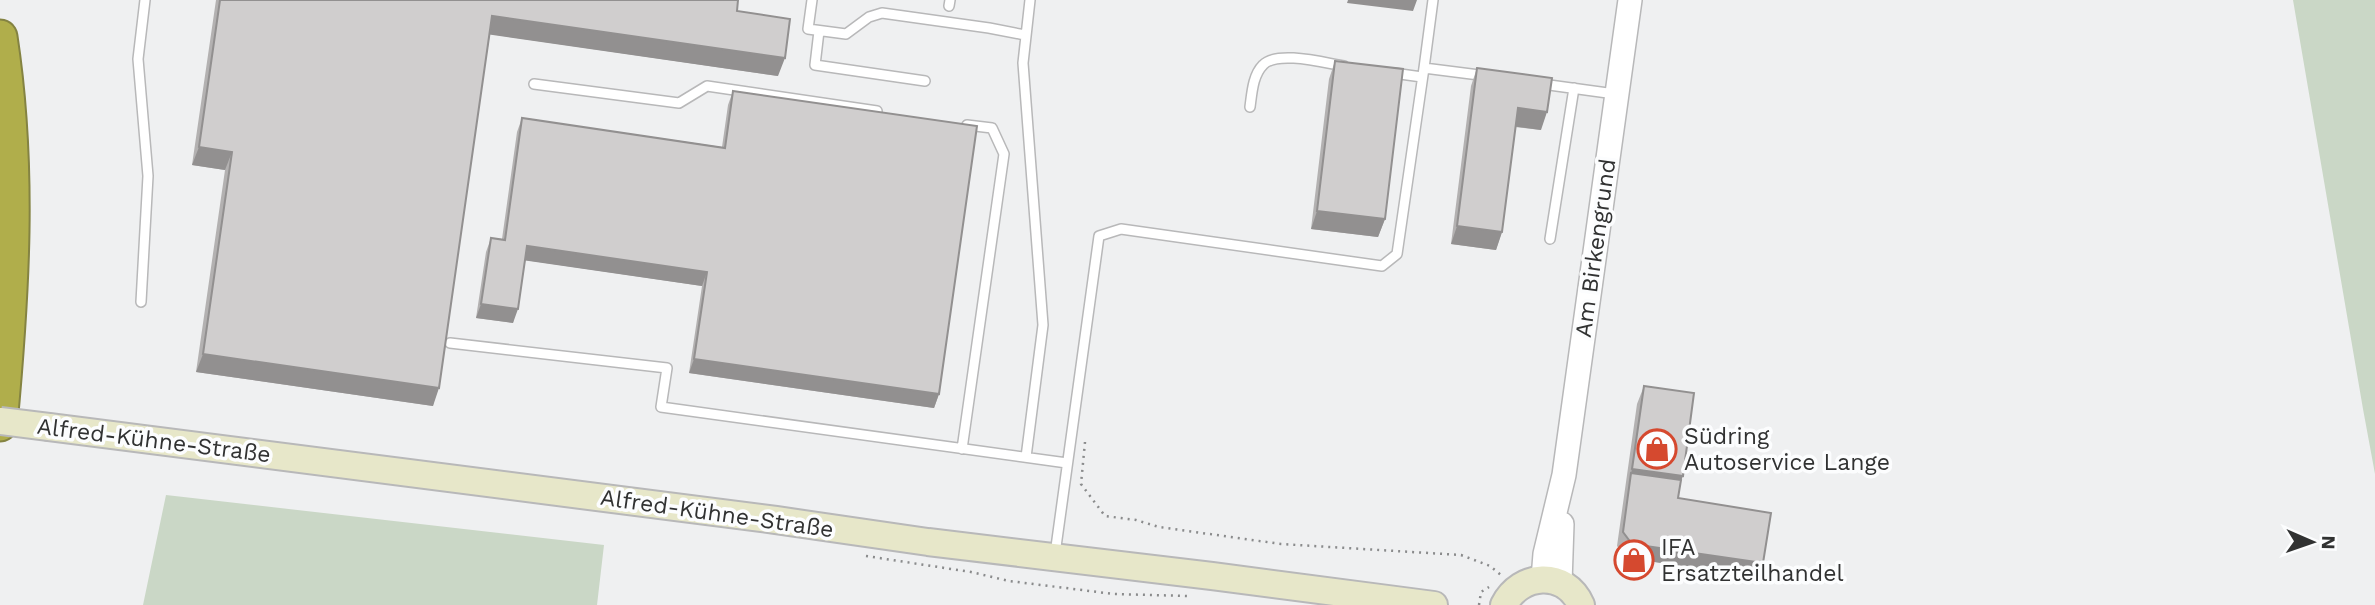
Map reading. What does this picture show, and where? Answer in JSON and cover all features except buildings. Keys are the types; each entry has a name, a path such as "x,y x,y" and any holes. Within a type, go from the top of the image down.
{"highway":[{"path":"0,37 9,94 14,205 9,330 0,422"}],"main road":[{"name":"Alfred-Kühne-Straße","path":"0,422 1434,605"},
{"path":"1492,600 1524,583 1551,581 1571,590 1581,605"}],"street":[{"name":"Am Birkengrund","path":"1551,581 1560,496 1630,0"}],"lane":[{"path":"141,302 148,176 138,59 145,0"},
{"path":"812,0 808,29 819,31 846,34 869,17 882,13 1025,35"},
{"path":"1026,457 1043,325 1023,63 1030,0"},
{"path":"1054,558 1099,236 1121,229 1382,266 1397,254 1433,0"},
{"path":"819,31 814,65 925,81"},
{"path":"1250,107 1254,81 1262,66 1271,58 1355,68"},
{"path":"1382,72 1492,77"},
{"path":"1533,83 1616,94"},
{"path":"534,84 679,103 707,86 882,112"},
{"path":"1550,239 1574,88"},
{"path":"962,124 992,128 1004,154 962,449"},
{"path":"450,343 667,368 661,407 1067,463"}],"path":[{"path":"1085,442 1081,484 1105,516 1136,520 1159,527 1281,544 1461,555 1490,566 1504,578"},
{"path":"1479,605 1492,600"}],"green space":[{"path":"2293,0 2375,0 2375,474 2363,409"},
{"path":"166,495 604,545 597,605 143,605"}],"place":[{"name":"Südring Autoservice Lange","path":"1657,449"},
{"name":"IFA Ersatzteilhandel","path":"1634,560"}]}
